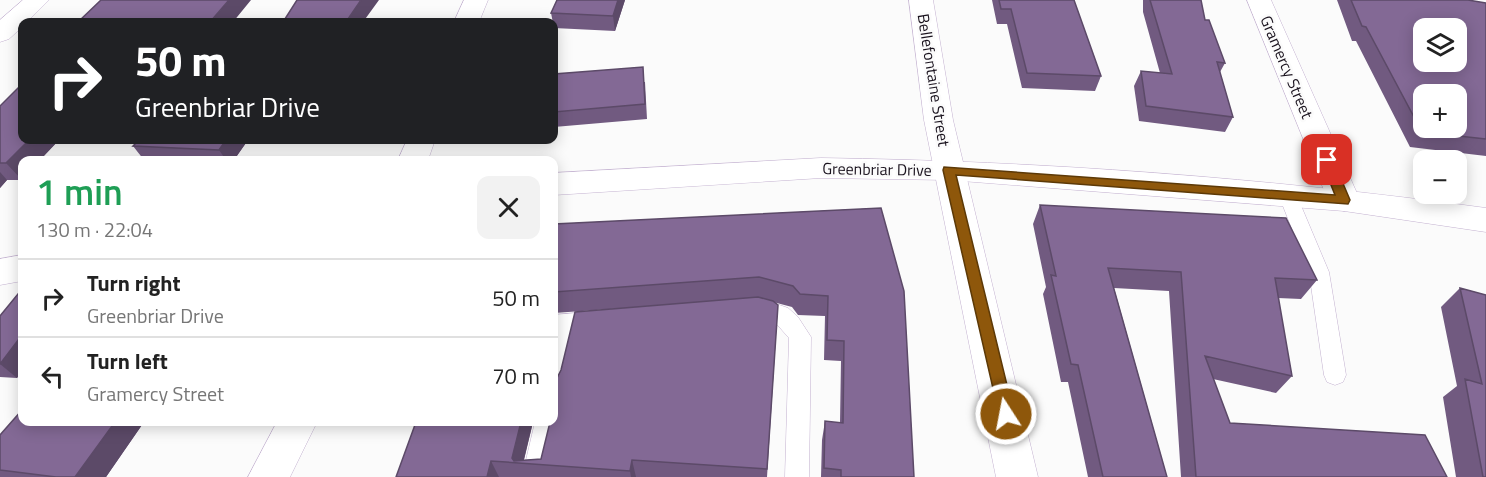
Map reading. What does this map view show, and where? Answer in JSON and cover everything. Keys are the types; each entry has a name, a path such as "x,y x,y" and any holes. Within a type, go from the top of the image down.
{"street":[{"path":"0,34 37,0"},
{"path":"469,18 476,0"},
{"name":"Bellefontaine Street","path":"921,0 924,34 949,170 1002,393 1017,477"},
{"name":"Gramercy Street","path":"1259,0 1344,200"},
{"name":"Greenbriar Drive","path":"558,184 821,168 949,170 1344,200 1486,220"},
{"path":"0,272 18,269"},
{"path":"269,477 295,426"}],"lane":[{"path":"1288,196 1319,272 1335,375"},
{"path":"734,310 780,311 791,321 800,337 797,477"},
{"path":"558,351 561,323 616,319"},
{"path":"534,477 545,426"}],"building":[{"path":"101,0 229,0 213,18 82,18"},
{"path":"297,0 361,0 349,18 286,18"},
{"path":"557,0 618,0 613,16 551,13"},
{"path":"999,0 1074,0 1101,76 1027,73 1011,9 1001,9"},
{"path":"1150,0 1201,0 1205,20 1209,20 1225,63 1217,62 1233,117 1146,106 1141,71 1172,74"},
{"path":"1351,0 1468,0 1486,3 1486,139 1467,137 1467,84 1413,84 1413,115 1366,27 1362,26"},
{"path":"643,67 645,104 558,112 558,74"},
{"path":"18,88 18,144 25,144 6,163 0,163 0,106"},
{"path":"135,144 223,144 219,150 133,146"},
{"path":"1040,205 1286,218 1317,280 1275,278 1292,376 1205,356 1230,423 1425,435 1447,477 1196,477 1181,272 1108,268 1167,477 1103,477 1078,365 1071,364 1051,275 1056,276"},
{"path":"881,208 904,291 914,477 841,477 841,470 824,468 825,421 843,423 844,341 827,340 828,296 800,294 793,286 759,277 558,292 558,224"},
{"path":"1460,288 1486,295 1486,477 1483,477 1465,379 1482,384"},
{"path":"18,294 18,340 0,364 0,316"},
{"path":"758,297 773,301 778,305 767,469 632,460 630,471 491,461 487,477 396,477 415,426 520,426 512,458 514,461 541,459 549,426 558,426 558,376 575,312"},
{"path":"18,415 18,426 112,426 75,477 0,470 0,435"}],"route":[{"path":"1006,414 949,170 1344,200 1327,160"}]}
